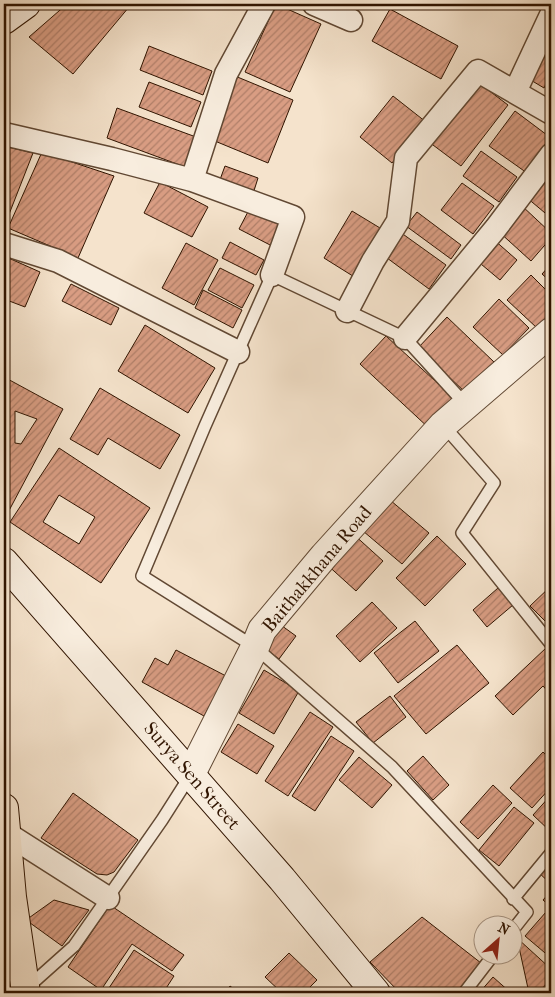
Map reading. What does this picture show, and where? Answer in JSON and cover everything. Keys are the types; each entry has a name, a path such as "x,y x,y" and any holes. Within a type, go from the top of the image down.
{"main road":[{"path":"4,20 26,4"},
{"name":"Baithakkhana Road","path":"191,774 262,630 324,556 443,425 551,332"},
{"name":"Surya Sen Street","path":"4,562 282,879 376,993"},
{"path":"5,820 12,897 26,991"}],"street":[{"path":"192,180 226,74 264,4"},
{"path":"314,4 351,20"},
{"path":"515,92 551,15"},
{"path":"347,311 372,261 398,222 406,158 478,71 551,113"},
{"path":"4,134 192,180 293,217 272,275"},
{"path":"405,338 496,228 551,155"},
{"path":"4,244 58,262 238,352"},
{"path":"5,820 108,898"}],"lane":[{"path":"466,405 405,338 272,275 142,576 255,647 392,767 527,912 522,918"},
{"path":"443,425 494,483 462,533 551,644"},
{"name":"Baithakkhana Road","path":"26,991 74,946 162,820 191,774"},
{"path":"514,899 551,853"},
{"path":"464,993 486,964"}],"building":[{"path":"67,4 124,4 129,7 73,74 29,37"},
{"path":"276,4 321,24 290,92 245,72"},
{"path":"390,9 458,46 441,79 372,41"},
{"path":"551,36 551,75 544,88 529,79"},
{"path":"149,46 212,71 203,95 140,70"},
{"path":"235,76 293,100 268,163 210,139"},
{"path":"475,80 508,105 461,166 429,142"},
{"path":"149,82 201,102 191,127 139,107"},
{"path":"393,96 426,122 392,163 360,137"},
{"path":"117,108 196,137 185,167 107,138"},
{"path":"515,111 551,138 527,173 489,146"},
{"path":"4,146 33,153 6,222 4,222"},
{"path":"481,151 517,177 499,202 463,176"},
{"path":"42,152 114,176 78,258 8,228"},
{"path":"225,166 258,178 252,197 218,185"},
{"path":"541,180 551,189 551,218 526,197"},
{"path":"160,182 208,207 192,237 144,213"},
{"path":"462,183 494,206 473,234 441,210"},
{"path":"521,205 551,233 551,238 531,261 498,231"},
{"path":"251,206 285,224 274,247 239,229"},
{"path":"352,211 385,231 356,278 324,258"},
{"path":"417,212 461,245 451,259 406,226"},
{"path":"400,232 446,265 429,289 383,255"},
{"path":"493,239 517,260 500,280 475,259"},
{"path":"230,242 264,260 256,275 222,258"},
{"path":"186,243 218,260 194,305 162,288"},
{"path":"4,256 40,272 25,307 4,299"},
{"path":"551,264 551,282 542,274"},
{"path":"220,268 254,285 242,308 208,290"},
{"path":"531,275 551,295 551,313 537,328 507,300"},
{"path":"71,284 119,308 111,325 62,301"},
{"path":"203,290 242,310 233,328 195,308"},
{"path":"499,299 529,328 503,355 473,327"},
{"path":"447,317 494,362 465,392 418,348"},
{"path":"145,325 215,368 188,413 118,371"},
{"path":"386,336 457,401 431,430 360,364"},
{"path":"4,377 63,409 4,520","holes":["15,411 37,419 21,444 15,443"]},
{"path":"100,388 180,435 160,469 108,438 98,455 70,439"},
{"path":"59,448 150,508 101,583 10,522","holes":["59,495 95,517 79,544 43,522"]},
{"path":"390,500 429,533 402,564 363,531"},
{"path":"351,532 383,561 356,591 324,562"},
{"path":"437,536 466,564 425,606 396,578"},
{"path":"551,586 551,627 530,606"},
{"path":"498,588 513,605 487,627 473,610"},
{"path":"372,602 397,628 360,662 336,636"},
{"path":"415,621 439,651 398,683 374,653"},
{"path":"278,623 296,636 279,659 261,645"},
{"path":"457,645 489,683 426,734 394,696"},
{"path":"546,648 551,653 551,695 543,686 513,715 495,696"},
{"path":"176,650 226,676 204,716 142,682 155,658 168,665"},
{"path":"264,670 299,691 274,734 239,713"},
{"path":"390,696 406,717 373,743 356,722"},
{"path":"310,712 333,727 288,796 265,781"},
{"path":"238,724 274,746 257,774 221,752"},
{"path":"331,736 354,751 315,811 292,796"},
{"path":"543,752 551,760 551,787 532,808 510,788"},
{"path":"423,756 449,785 433,800 407,771"},
{"path":"359,757 392,785 372,808 339,780"},
{"path":"493,785 512,803 478,839 460,822"},
{"path":"73,793 138,840 114,872 107,875 97,874 41,838"},
{"path":"551,795 551,832 533,815"},
{"path":"514,807 534,823 499,866 479,850"},
{"path":"551,858 551,884 538,872"},
{"path":"551,891 551,907 543,900"},
{"path":"54,900 89,910 62,946 26,920"},
{"path":"110,905 184,955 172,971 132,944 101,990 68,967"},
{"path":"546,912 551,917 551,958 525,936"},
{"path":"422,917 472,956 472,964 480,964 458,993 400,993 370,962"},
{"path":"522,943 551,969 551,979 538,993 529,993 522,961"},
{"path":"134,950 174,976 163,993 117,993 109,988"},
{"path":"289,953 317,980 304,993 282,993 265,977"},
{"path":"493,977 511,993 479,993"},
{"path":"230,986 239,993 225,993"}]}
